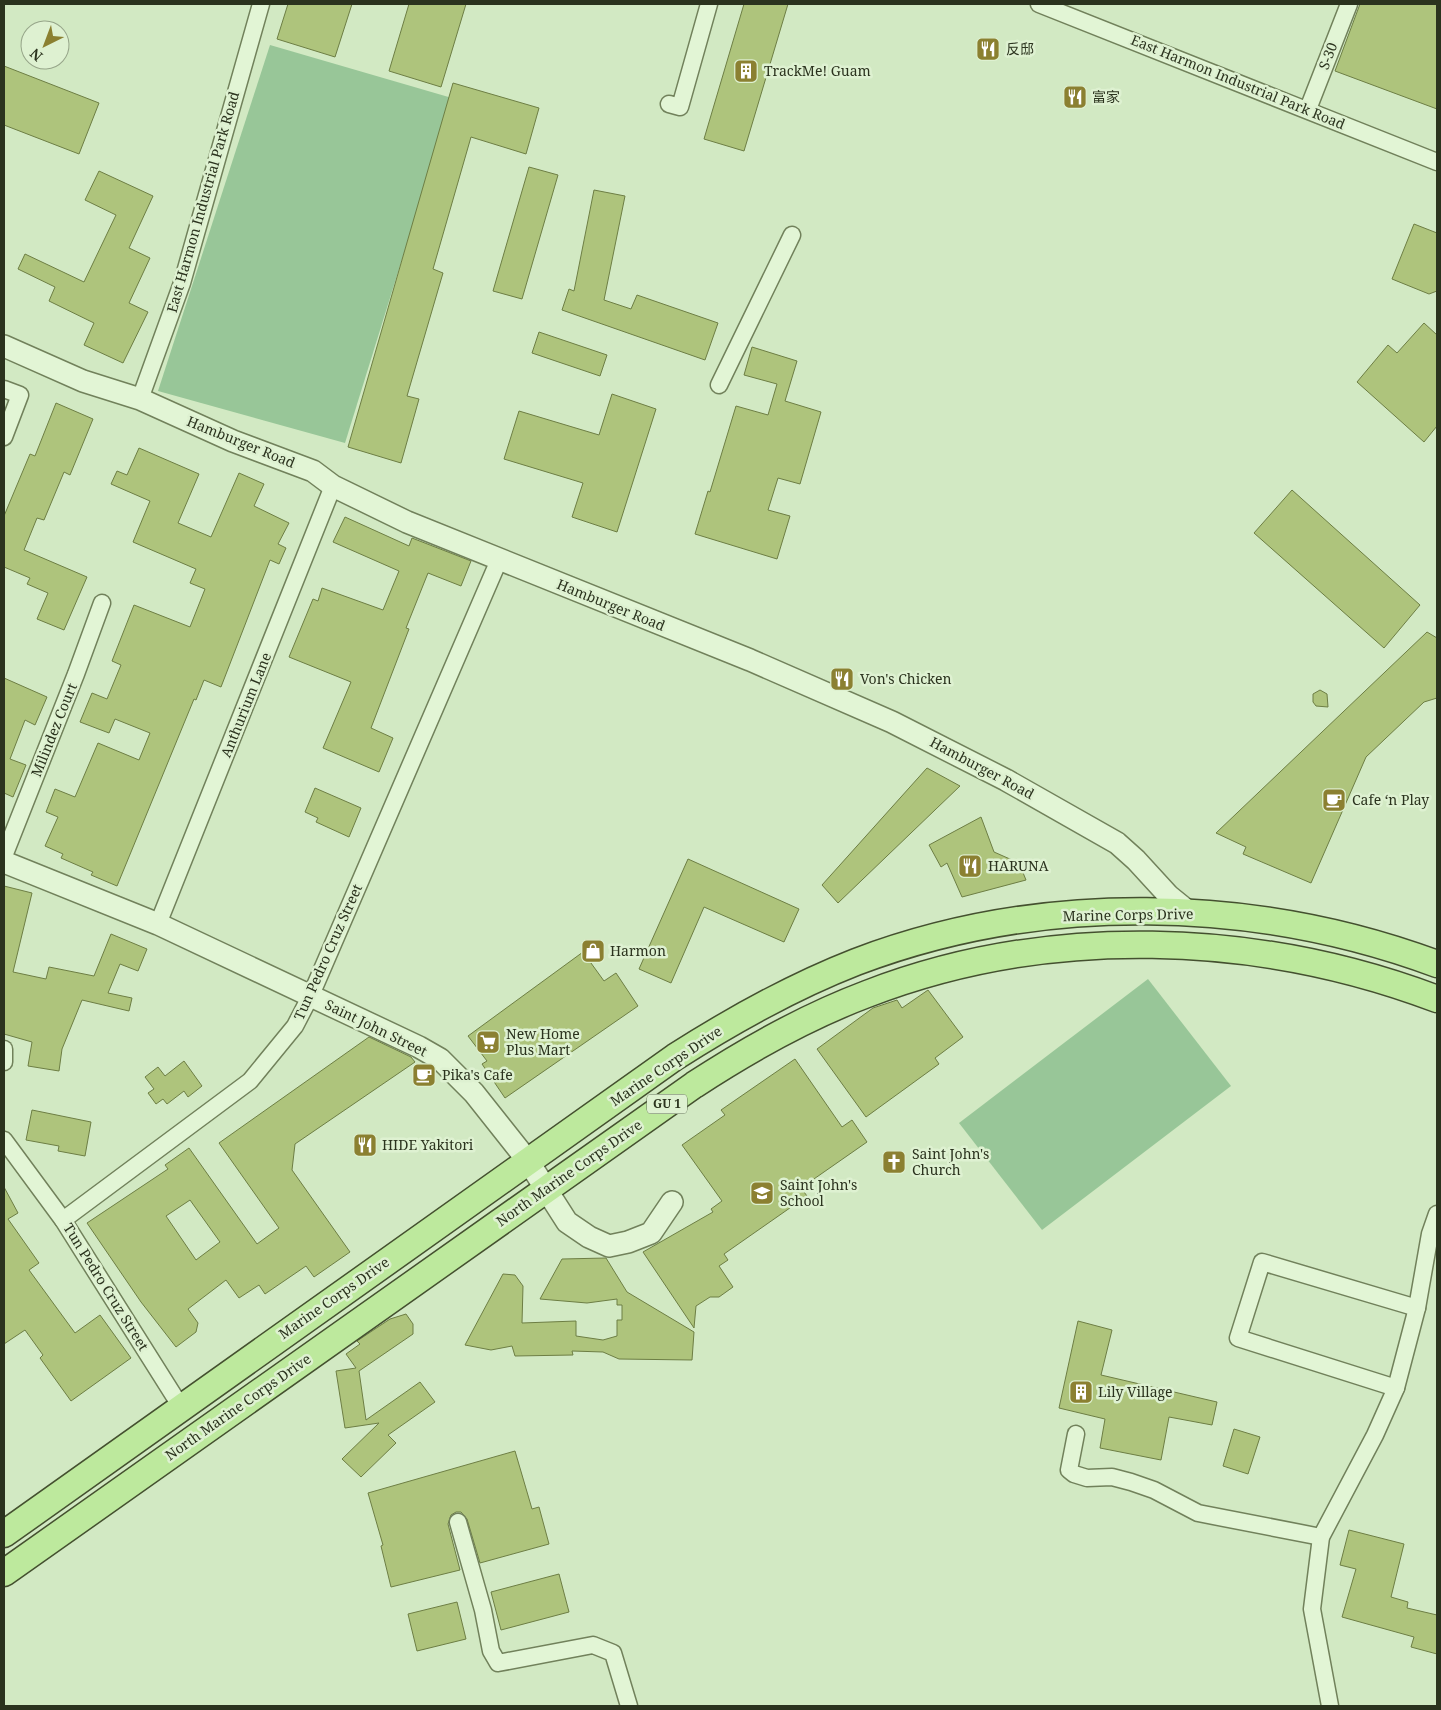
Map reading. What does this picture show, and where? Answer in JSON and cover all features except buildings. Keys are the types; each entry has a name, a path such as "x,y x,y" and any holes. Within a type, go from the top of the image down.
{"main road":[{"name":"Marine Corps Drive","path":"4,1534 528,1161 716,1030 793,989 856,962 923,941 1044,917 1101,912 1190,913 1282,923 1370,941 1437,964"},
{"name":"North Marine Corps Drive","path":"7,1565 694,1085 734,1059 786,1030 868,993 932,973 972,964 1056,949 1102,945 1188,946 1241,951 1321,964 1370,976 1437,999"}],"street":[{"name":"East Harmon Industrial Park Road","path":"140,399 182,283 261,4"},
{"path":"669,104 680,108 709,4"},
{"name":"East Harmon Industrial Park Road","path":"1039,4 1308,109 1437,162"},
{"name":"S-30","path":"1308,109 1349,4"},
{"path":"719,386 792,235"},
{"name":"Hamburger Road","path":"4,346 83,380 140,399 232,441 313,471 333,486 406,522 816,688 951,751 1117,843 1136,860 1169,896 1190,913"},
{"path":"4,389 20,396 4,437"},
{"name":"Anthurium Lane","path":"158,924 333,486"},
{"name":"Tun Pedro Cruz Street","path":"181,1407 63,1220 250,1081 295,1026 311,995 499,560"},
{"name":"Milindez Court","path":"4,856 102,603"},
{"name":"Saint John Street","path":"4,862 158,924 311,995 440,1059 474,1093 528,1161 567,1222 589,1237 609,1246 628,1242 651,1233 672,1202"},
{"path":"4,1049 4,1062"},
{"path":"4,1140 63,1220"},
{"path":"1330,1706 1312,1609 1321,1536 1375,1435 1396,1388 1417,1308 1430,1234 1437,1214"},
{"path":"1396,1388 1238,1338 1262,1262 1417,1308"},
{"path":"1076,1434 1069,1470 1074,1474 1086,1478 1112,1477 1154,1490 1198,1512 1321,1536"},
{"path":"458,1522 483,1610 491,1651 498,1663 593,1646 612,1652 629,1706"}],"green space":[{"path":"270,45 452,98 345,443 158,391"},
{"path":"1148,979 1231,1086 1042,1230 959,1123"}],"place":[{"name":"反邸","path":"988,49"},
{"name":"TrackMe! Guam","path":"746,71"},
{"name":"富家","path":"1075,97"},
{"name":"Von's Chicken","path":"842,679"},
{"name":"Cafe ‘n Play","path":"1334,800"},
{"name":"HARUNA","path":"970,866"},
{"name":"Harmon","path":"593,951"},
{"name":"New Home Plus Mart","path":"488,1042"},
{"name":"Pika's Cafe","path":"424,1075"},
{"name":"HIDE Yakitori","path":"365,1145"},
{"name":"Saint John's Church","path":"894,1162"},
{"name":"Saint John's School","path":"762,1193"},
{"name":"Lily Village","path":"1081,1392"}]}
